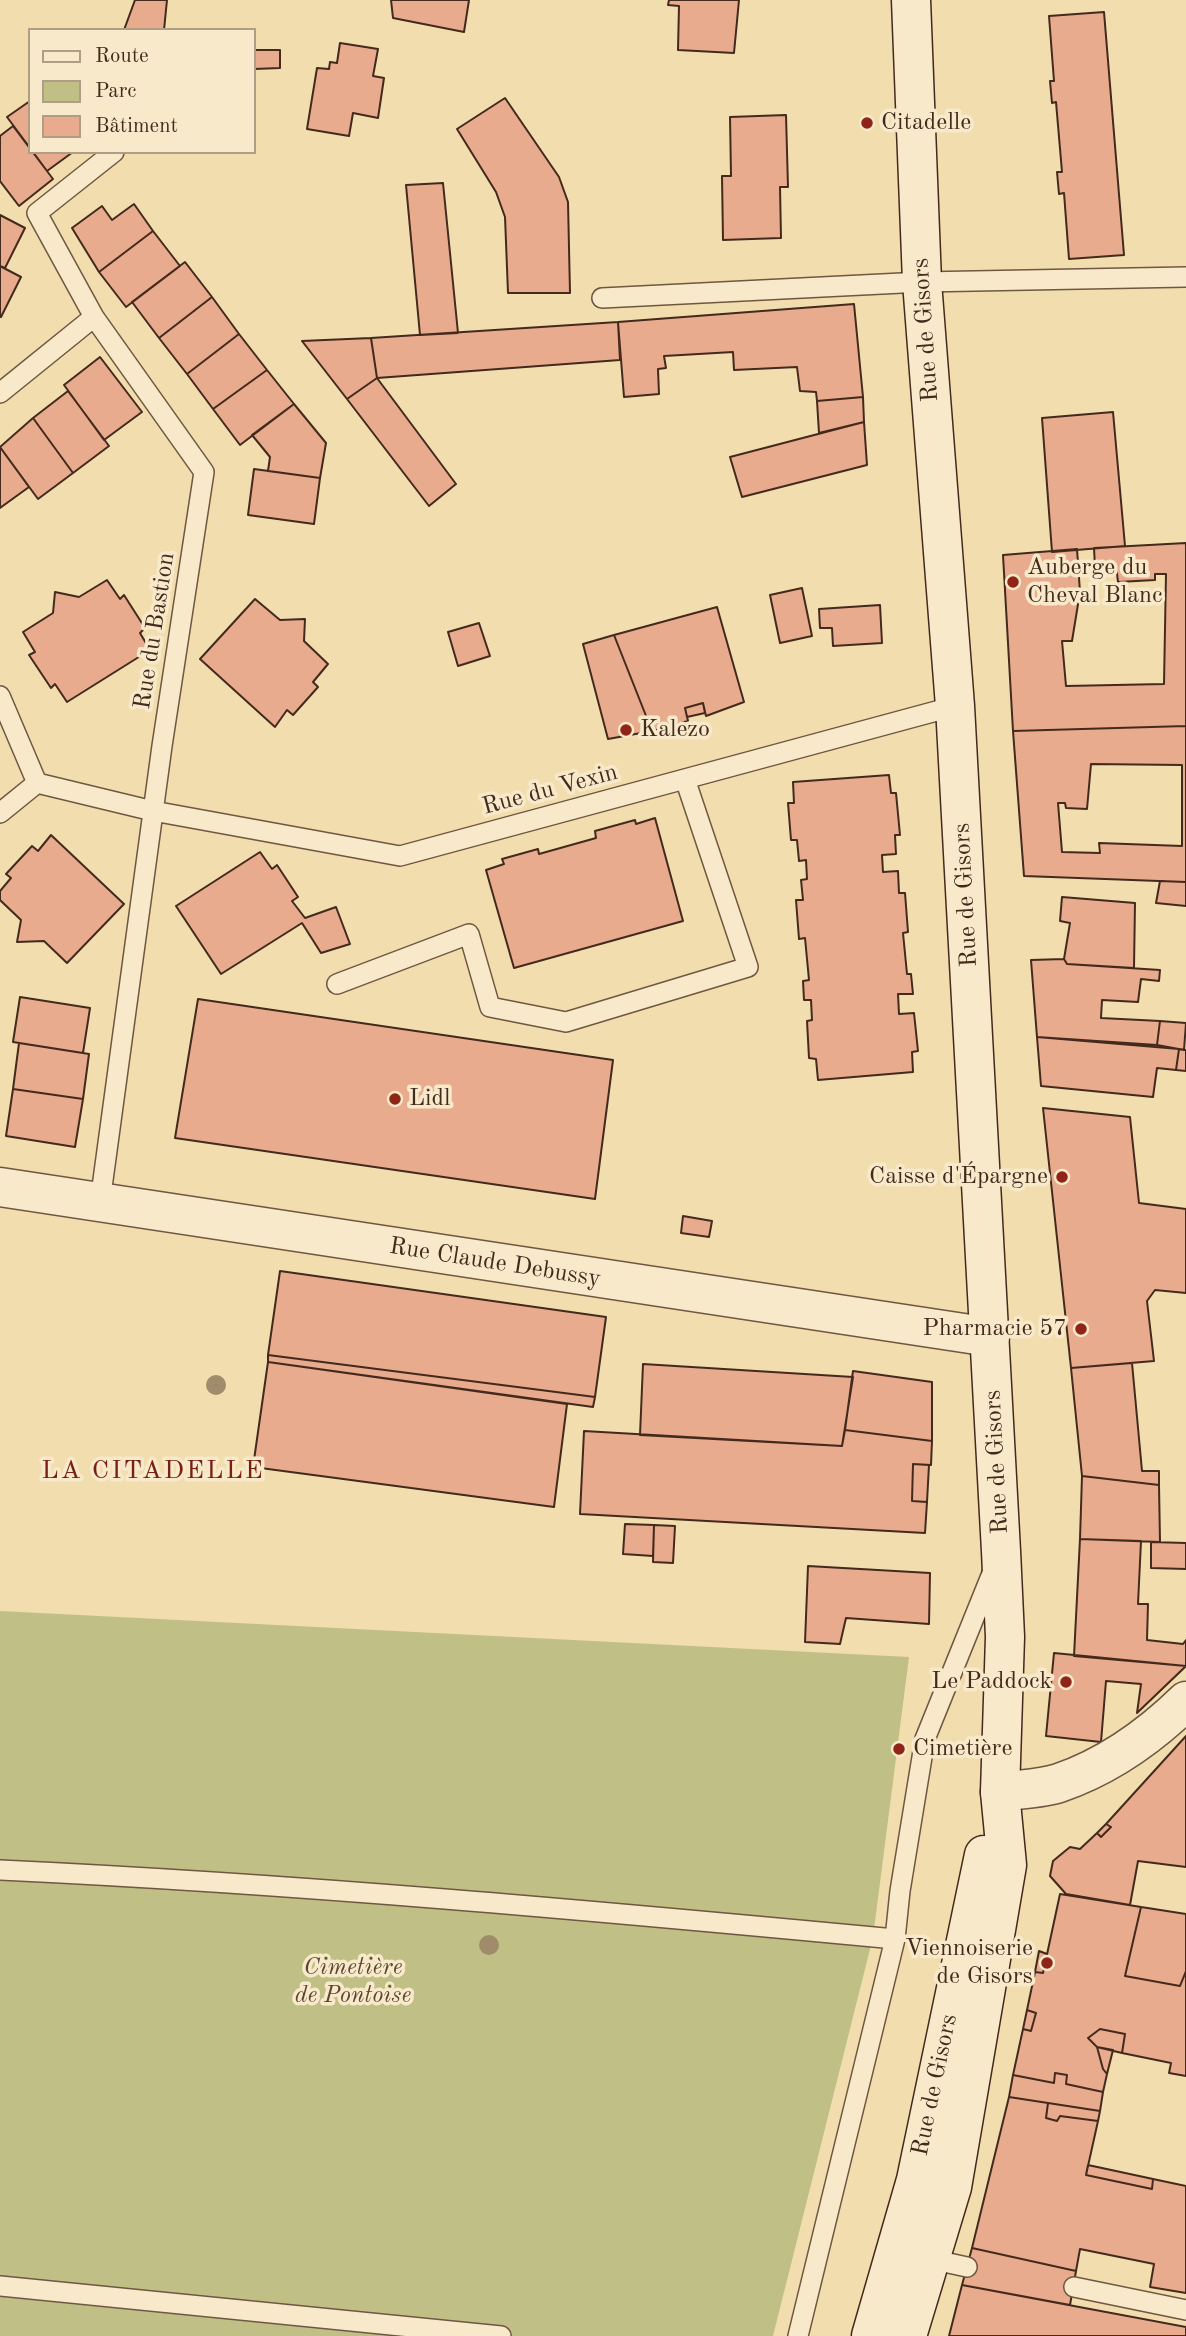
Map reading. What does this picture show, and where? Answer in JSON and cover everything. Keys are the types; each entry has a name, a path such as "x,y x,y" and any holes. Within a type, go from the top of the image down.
{"main road":[{"name":"Rue de Gisors","path":"907,2336 952,2187 1007,1865 1000,1792 1005,1637 1002,1551 955,706 922,282 915,1"},
{"name":"Rue Claude Debussy","path":"0,1187 990,1337"},
{"path":"1000,1792 1057,1784 1118,1758 1163,1724 1186,1701"},
{"name":"Rue de Gisors","path":"871,2336 916,2180 974,1897 1000,1792"}],"lane":[{"name":"Rue du Bastion","path":"100,1202 153,811 204,472 94,317 37,213 111,154"},
{"path":"602,298 922,282 1186,277"},
{"path":"0,393 94,317"},
{"path":"0,695 37,783 0,813"},
{"name":"Rue du Vexin","path":"37,783 153,811 400,856 955,706"},
{"path":"337,984 469,934 489,1007 566,1022 748,967 685,779"},
{"path":"798,2336 895,1939 900,1891 925,1739 1002,1551"},
{"path":"0,1870 178,1879 380,1894 895,1939"},
{"path":"930,2259 967,2267"},
{"path":"0,2286 501,2336"},
{"path":"1074,2287 1186,2310"}],"green space":[{"name":"Cimetière de Pontoise","path":"0,1611 909,1657 873,1937 773,2336 0,2336"}],"building":[{"path":"135,0 167,0 164,28 125,28"},
{"path":"391,0 469,0 464,32 393,18"},
{"path":"669,0 739,0 734,53 678,50 679,6 668,5"},
{"path":"1104,12 1124,255 1069,259 1064,193 1059,194 1057,172 1062,172 1056,102 1052,103 1050,81 1054,81 1049,16"},
{"path":"340,43 378,49 373,76 384,78 378,118 353,113 349,136 307,129 317,68 329,69 330,62 337,63"},
{"path":"256,50 280,50 280,68 256,69"},
{"path":"505,98 559,177 568,202 570,293 508,293 505,217 496,192 457,129"},
{"path":"28,102 28,145 7,117"},
{"path":"786,115 788,187 780,187 781,238 723,240 722,176 731,176 730,117"},
{"path":"13,126 28,146 28,154 34,154 53,179 19,206 0,181 0,136"},
{"path":"34,154 70,154 47,171"},
{"path":"443,183 458,333 420,335 406,185"},
{"path":"134,204 153,231 99,272 72,228 102,206 112,220"},
{"path":"0,215 25,228 5,268 0,266"},
{"path":"153,231 180,266 126,307 99,272"},
{"path":"185,262 212,297 159,338 132,302"},
{"path":"0,266 21,277 1,317 0,317"},
{"path":"212,297 239,334 187,374 159,338"},
{"path":"854,304 863,397 817,401 816,392 800,391 797,367 734,370 733,352 664,356 666,368 658,369 659,394 624,397 618,322"},
{"path":"618,322 620,360 377,378 371,338"},
{"path":"239,334 267,370 213,409 187,374"},
{"path":"371,338 377,378 347,399 302,341"},
{"path":"100,357 142,412 104,440 64,385"},
{"path":"267,370 294,404 240,445 213,409"},
{"path":"377,378 456,484 429,506 347,399"},
{"path":"68,391 109,446 73,473 33,418"},
{"path":"863,397 864,422 819,433 817,401"},
{"path":"294,404 326,443 320,478 268,471 270,457 252,435"},
{"path":"1113,412 1125,546 1052,552 1042,418"},
{"path":"33,418 73,473 38,499 0,447"},
{"path":"864,422 867,465 742,497 730,457"},
{"path":"0,447 29,487 0,508"},
{"path":"254,469 320,478 314,524 248,515"},
{"path":"1186,543 1186,726 1013,731 1003,555 1077,549 1080,592 1072,641 1062,641 1066,686 1164,684 1166,574 1155,574 1155,580 1118,582 1116,565 1095,567 1094,548"},
{"path":"107,580 120,599 124,595 145,628 140,633 150,650 67,702 55,684 51,688 29,655 35,652 23,632 53,613 55,592 79,597"},
{"path":"802,588 812,636 780,643 770,595"},
{"path":"255,599 280,620 305,619 304,641 328,664 313,682 318,687 293,715 287,710 275,727 200,659"},
{"path":"880,605 882,643 833,646 832,628 820,628 819,609"},
{"path":"717,607 744,702 706,716 703,703 685,708 688,721 652,731 614,635"},
{"path":"479,623 490,656 458,666 448,632"},
{"path":"614,635 652,731 608,739 583,644"},
{"path":"703,703 705,713 687,717 685,708"},
{"path":"1186,726 1186,882 1024,876 1013,731","holes":["1091,764 1182,765 1182,846 1099,843 1100,853 1062,852 1058,803 1065,803 1066,808 1087,809"]},
{"path":"889,775 891,793 896,793 900,835 895,835 896,854 882,855 883,872 898,871 899,893 905,893 908,932 903,933 907,974 911,974 913,994 898,994 899,1014 914,1013 918,1051 912,1052 913,1072 818,1080 816,1059 809,1058 807,1021 812,1020 811,1000 804,1000 803,981 809,980 805,938 799,939 796,900 803,900 801,880 807,879 806,860 799,861 797,840 791,840 788,803 794,803 793,782"},
{"path":"655,818 683,921 514,968 486,870 504,864 502,859 538,849 539,854 596,838 595,831 635,820 636,824"},
{"path":"51,835 124,904 67,963 44,941 17,942 21,920 0,900 0,891 11,878 6,874 32,846 38,851"},
{"path":"260,852 272,869 277,865 298,897 292,901 305,918 336,907 350,944 321,953 302,923 221,974 176,906"},
{"path":"1160,881 1186,882 1186,906 1156,903"},
{"path":"1062,897 1135,903 1134,968 1067,964 1064,959 1070,923 1060,921"},
{"path":"1064,959 1067,964 1160,970 1159,981 1141,979 1138,1002 1102,1000 1101,1018 1160,1021 1157,1045 1037,1037 1031,960"},
{"path":"20,997 90,1008 83,1053 13,1042"},
{"name":"Lidl","path":"198,999 613,1060 595,1199 175,1138"},
{"path":"1160,1021 1186,1023 1184,1050 1157,1045"},
{"path":"1037,1037 1179,1049 1176,1070 1157,1068 1153,1097 1041,1086"},
{"path":"19,1043 89,1054 83,1099 13,1089"},
{"path":"1179,1049 1186,1050 1186,1071 1176,1070"},
{"path":"13,1089 83,1099 75,1147 6,1136"},
{"path":"1043,1108 1130,1117 1139,1203 1186,1209 1186,1293 1155,1290 1147,1301 1154,1361 1071,1368"},
{"path":"683,1216 712,1221 709,1237 681,1233"},
{"path":"280,1271 606,1317 595,1397 268,1355"},
{"path":"268,1355 595,1397 593,1407 268,1362"},
{"path":"268,1362 567,1404 554,1507 253,1467"},
{"path":"1132,1363 1142,1471 1159,1471 1159,1485 1082,1476 1071,1368"},
{"path":"643,1364 853,1377 842,1446 640,1435"},
{"path":"853,1371 932,1382 932,1441 845,1430"},
{"path":"845,1430 932,1441 931,1465 913,1464 912,1501 927,1502 925,1533 580,1514 584,1431 842,1446"},
{"path":"913,1464 929,1465 927,1502 912,1501"},
{"path":"1082,1476 1159,1485 1160,1542 1080,1539"},
{"path":"625,1524 654,1525 653,1556 623,1554"},
{"path":"654,1525 675,1526 673,1563 653,1562"},
{"path":"1080,1539 1141,1541 1138,1604 1148,1604 1147,1640 1183,1644 1186,1640 1186,1666 1074,1656"},
{"path":"1151,1542 1186,1543 1186,1569 1151,1568"},
{"path":"808,1566 930,1573 929,1624 846,1618 840,1644 805,1642"},
{"path":"1054,1653 1186,1666 1137,1713 1141,1684 1106,1681 1101,1742 1046,1736"},
{"path":"1186,1736 1186,1867 1138,1861 1130,1905 1066,1894 1050,1876 1053,1861 1070,1847 1080,1849 1097,1833 1101,1837 1111,1827 1106,1824"},
{"path":"1106,1824 1111,1827 1101,1837 1097,1833"},
{"path":"1060,1894 1141,1907 1125,1976 1180,1986 1186,1971 1186,2076 1169,2073 1171,2063 1122,2053 1125,2034 1100,2029 1088,2038 1097,2047 1107,2074 1103,2092 1066,2084 1067,2075 1055,2073 1054,2083 1013,2075 1023,2029 1031,2031 1036,2013 1027,2010 1035,1972 1043,1973"},
{"path":"1141,1907 1186,1914 1186,1971 1180,1986 1125,1976"},
{"path":"1039,1951 1047,1954 1043,1973 1035,1972"},
{"path":"1027,2010 1036,2013 1031,2031 1023,2029"},
{"path":"1100,2029 1125,2034 1122,2053 1097,2047 1088,2038"},
{"path":"1097,2047 1113,2050 1107,2074 1103,2069"},
{"path":"1055,2073 1067,2075 1066,2084 1103,2092 1100,2111 1009,2097 1013,2075 1054,2083"},
{"path":"1009,2097 1048,2103 1046,2118 1057,2121 1060,2116 1098,2121 1086,2175 1152,2189 1153,2179 1186,2186 1186,2293 1150,2287 1154,2264 1080,2249 1076,2271 972,2248"},
{"path":"1048,2103 1100,2111 1098,2121 1060,2116 1057,2121 1046,2118"},
{"path":"1088,2165 1153,2179 1152,2189 1086,2175"},
{"path":"972,2248 1076,2271 1070,2305 962,2285"},
{"path":"962,2285 1186,2327 1186,2336 949,2336"}],"place":[{"name":"Citadelle","path":"867,123"},
{"name":"Auberge du Cheval Blanc","path":"1013,582"},
{"name":"Kalezo","path":"626,730"},
{"name":"Lidl","path":"395,1099"},
{"name":"Caisse d'Épargne","path":"1062,1177"},
{"name":"Pharmacie 57","path":"1081,1329"},
{"name":"Le Paddock","path":"1066,1682"},
{"name":"Cimetière","path":"899,1749"},
{"name":"Viennoiserie de Gisors","path":"1047,1963"}],"district":[{"name":"LA CITADELLE","path":"153,1471"}]}
